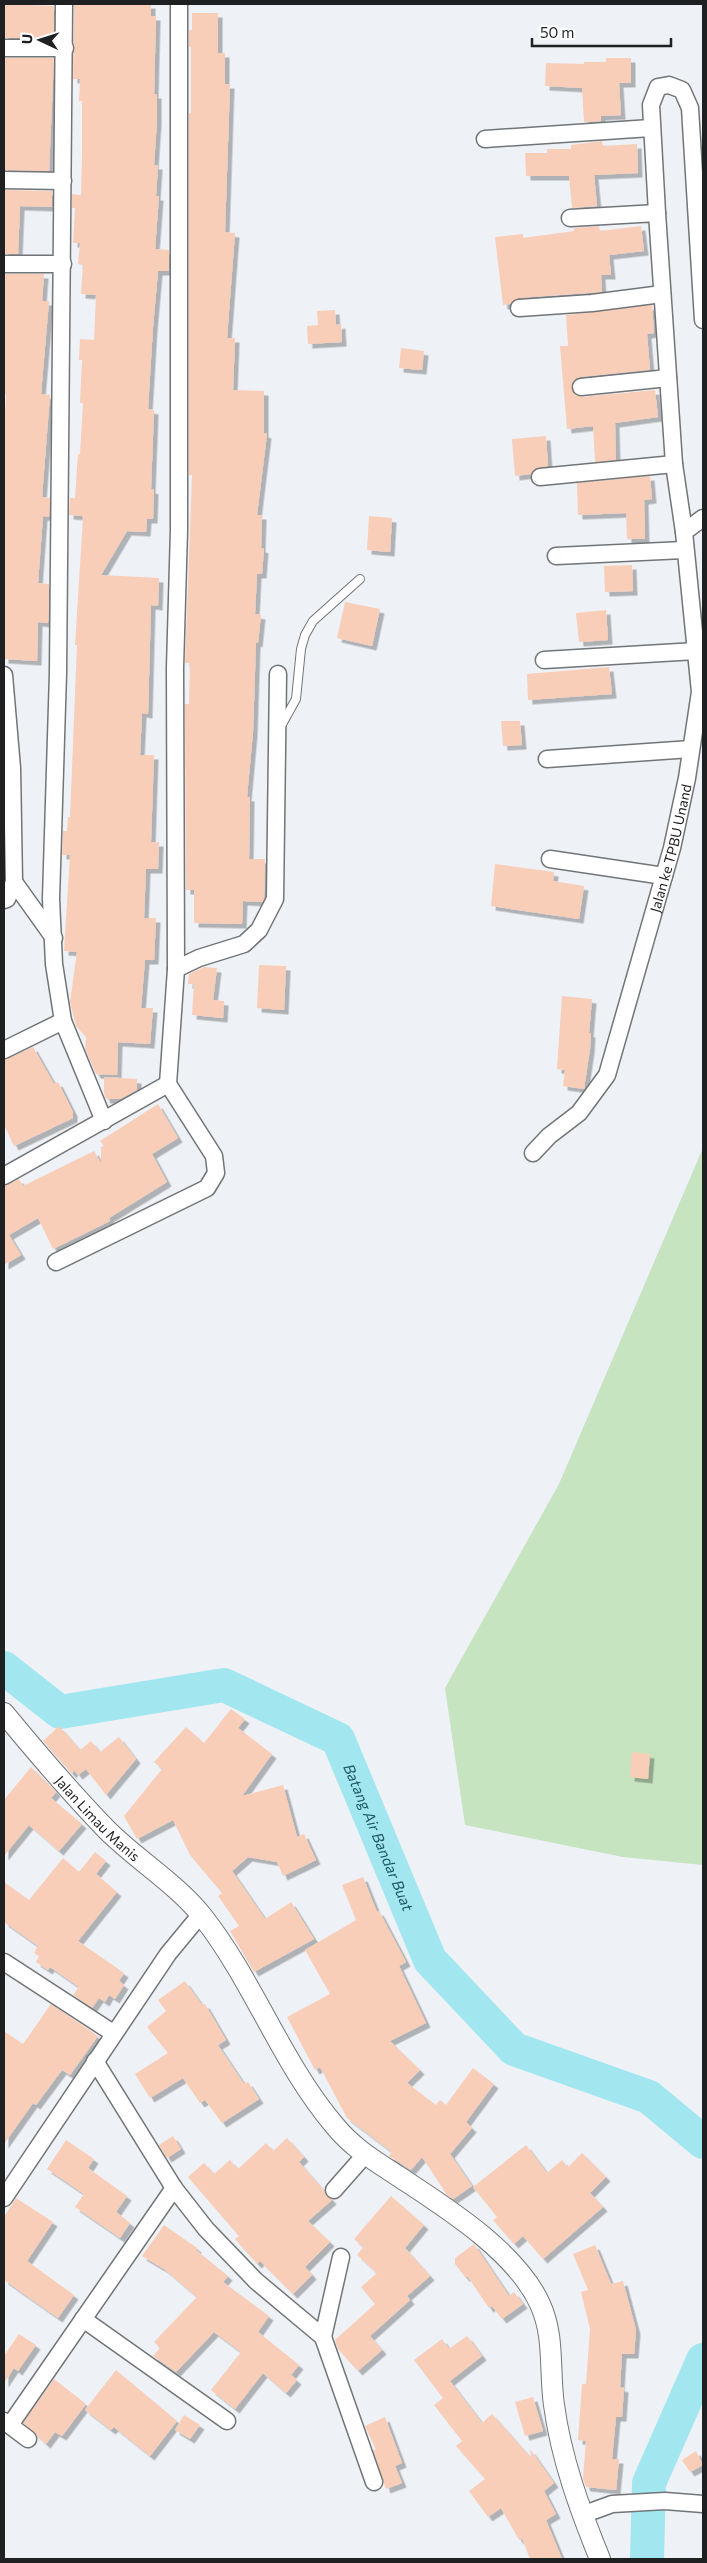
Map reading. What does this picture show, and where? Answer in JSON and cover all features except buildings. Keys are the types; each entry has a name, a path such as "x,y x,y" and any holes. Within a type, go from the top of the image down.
{"street":[{"path":"64,4 58,673 51,899 54,964 64,1021 104,1121"},
{"path":"56,1262 207,1188 216,1173 214,1156 168,1084 176,970 176,667 179,530 179,4"},
{"path":"4,48 65,48"},
{"name":"Jalan ke TPBU Unand","path":"533,1153 549,1136 579,1113 607,1075 664,876 691,749 700,692 684,550 684,532 674,464 656,213 651,105 658,87 669,85 682,90 690,108 699,163"},
{"path":"485,139 651,128"},
{"path":"699,163 703,320"},
{"path":"4,180 63,181"},
{"path":"570,218 656,213"},
{"path":"4,264 63,264"},
{"path":"519,308 592,303 662,294"},
{"path":"582,387 668,378"},
{"path":"540,477 674,464"},
{"path":"684,532 703,518"},
{"path":"556,556 684,550"},
{"path":"544,660 696,651"},
{"path":"176,970 200,958 244,944 259,930 275,899 279,730 278,674"},
{"path":"4,676 12,768 14,882 7,899 4,900"},
{"path":"547,759 691,749"},
{"path":"550,859 664,876"},
{"path":"14,882 54,938"},
{"path":"4,1050 64,1021"},
{"path":"4,1176 168,1084"},
{"name":"Jalan Limau Manis","path":"4,1713 108,1831 201,1914 232,1957 301,2078 335,2126 364,2156 458,2215 513,2264 540,2304 551,2346 553,2404 561,2442 582,2515 600,2559"},
{"path":"4,2198 168,1954 201,1914"},
{"path":"6,1969 114,2033"},
{"path":"95,2061 174,2188 206,2229 256,2280 323,2337 374,2482"},
{"path":"334,2190 364,2156"},
{"path":"28,2439 7,2423 83,2319 174,2188"},
{"path":"323,2337 341,2257"},
{"path":"83,2319 227,2421"},
{"path":"582,2515 612,2504 665,2502 703,2504"}],"lane":[{"path":"279,730 296,699 301,649 305,635 313,621 360,579"}],"green space":[{"path":"703,1148 703,1865 623,1857 465,1825 445,1688 559,1484"}],"waterway":[{"name":"Batang Air Bandar Buat","path":"4,1668 60,1712 224,1685 338,1739 430,1960 514,2049 649,2097 703,2142"},
{"name":"Batang Air Bandar Buat","path":"647,2559 649,2483 703,2360"}]}
